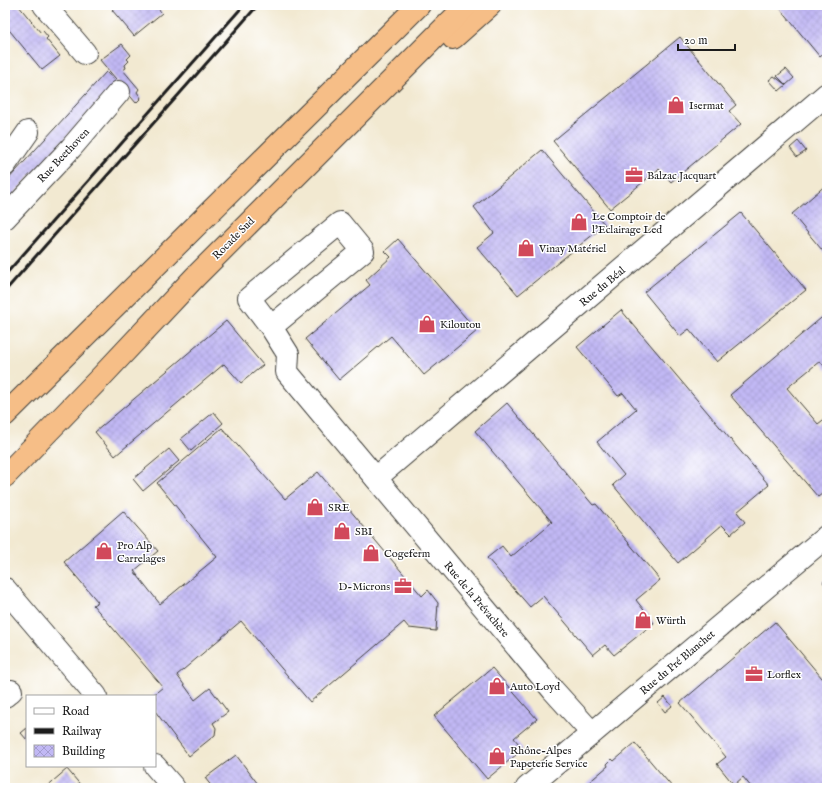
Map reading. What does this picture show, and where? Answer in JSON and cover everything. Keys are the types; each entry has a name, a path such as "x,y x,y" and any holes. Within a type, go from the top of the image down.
{"highway":[{"path":"295,128 403,5"},
{"path":"5,415 419,5"},
{"name":"Rocade Sud","path":"5,476 85,394 194,277 467,5"},
{"path":"293,178 490,5"}],"street":[{"path":"44,5 85,54"},
{"name":"Rue Beethoven","path":"5,218 71,148 119,92"},
{"name":"Rue du Béal","path":"376,478 827,94"},
{"path":"5,165 28,132"},
{"path":"340,223 363,251 271,327 249,298 340,223"},
{"name":"Rue de la Prévachère","path":"271,327 288,354 287,372 553,690 592,733"},
{"name":"Rue du Pré Blanchet","path":"527,788 827,536"},
{"path":"5,589 95,695"},
{"path":"156,767 174,788"}],"building":[{"path":"5,5 18,5 41,33 43,31 48,37 46,39 60,56 42,70 5,25"},
{"path":"117,5 155,5 162,13 134,36 112,10"},
{"path":"777,5 827,5 827,51 820,57"},
{"path":"680,37 736,105 729,111 741,124 671,182 659,169 610,209 553,141"},
{"path":"122,44 131,55 127,59 129,61 125,65 126,68 123,70 139,89 137,92 141,98 136,103 100,60"},
{"path":"786,69 794,78 786,85 777,76"},
{"path":"106,72 117,82 5,203 5,183"},
{"path":"774,76 786,85 779,91 769,80"},
{"path":"798,141 806,151 797,157 790,148"},
{"path":"542,150 605,225 518,295 477,247 494,233 474,207"},
{"path":"827,184 827,256 792,214"},
{"path":"741,213 806,290 717,362 689,329 680,336 644,292"},
{"path":"398,239 477,331 424,375 391,336 339,380 305,339 370,285 366,280 391,257 385,251"},
{"path":"621,310 769,485 737,512 745,522 731,534 722,525 678,563 613,485 624,475 597,442 636,409 623,393 618,396 577,347"},
{"path":"827,313 827,370 820,361 787,388 818,424 827,417 827,490 818,497 730,395"},
{"path":"226,321 263,365 241,383 224,364 115,456 95,432"},
{"path":"507,403 593,505 596,504 660,580 636,600 654,623 614,655 605,645 593,655 543,596 530,607 487,558 502,546 511,557 552,522 475,431"},
{"path":"214,412 223,423 191,451 181,439"},
{"path":"222,428 285,499 318,472 422,596 428,590 438,603 436,631 409,628 404,622 310,702 241,621 177,675 195,700 210,688 228,712 213,723 216,728 215,735 189,756 156,712 156,695 153,695 163,687 93,605 98,602 64,562 123,511 158,551 134,571 160,604 217,557 157,483"},
{"path":"169,449 179,461 143,491 133,479"},
{"path":"827,579 827,587 823,582"},
{"path":"775,622 827,684 827,788 752,788 743,777 734,785 717,764 726,757 680,703"},
{"path":"492,668 537,719 514,738 523,749 487,779 434,716"},
{"path":"665,697 672,706 665,712 658,703"},
{"path":"26,729 26,739 21,733"},
{"path":"635,743 673,788 591,788 587,784 608,766 607,764 612,759 614,761"},
{"path":"236,755 261,788 213,788 205,778"},
{"path":"67,769 83,788 45,788"}],"railway":[{"path":"5,275 244,5"},
{"path":"5,291 258,5"}],"place":[{"name":"Isermat","path":"676,105"},
{"name":"Balzac Jacquart","path":"634,175"},
{"name":"Le Comptoir de l'Eclairage Led","path":"579,222"},
{"name":"Vinay Matériel","path":"526,248"},
{"name":"Kiloutou","path":"427,324"},
{"name":"SRE","path":"315,507"},
{"name":"SBI","path":"342,531"},
{"name":"Pro Alp Carrelages","path":"104,551"},
{"name":"Cogeferm","path":"371,553"},
{"name":"D-Microns","path":"403,586"},
{"name":"Würth","path":"643,620"},
{"name":"Lorflex","path":"754,674"},
{"name":"Auto Loyd","path":"497,686"},
{"name":"Rhône-Alpes Papeterie Service","path":"497,756"}]}
